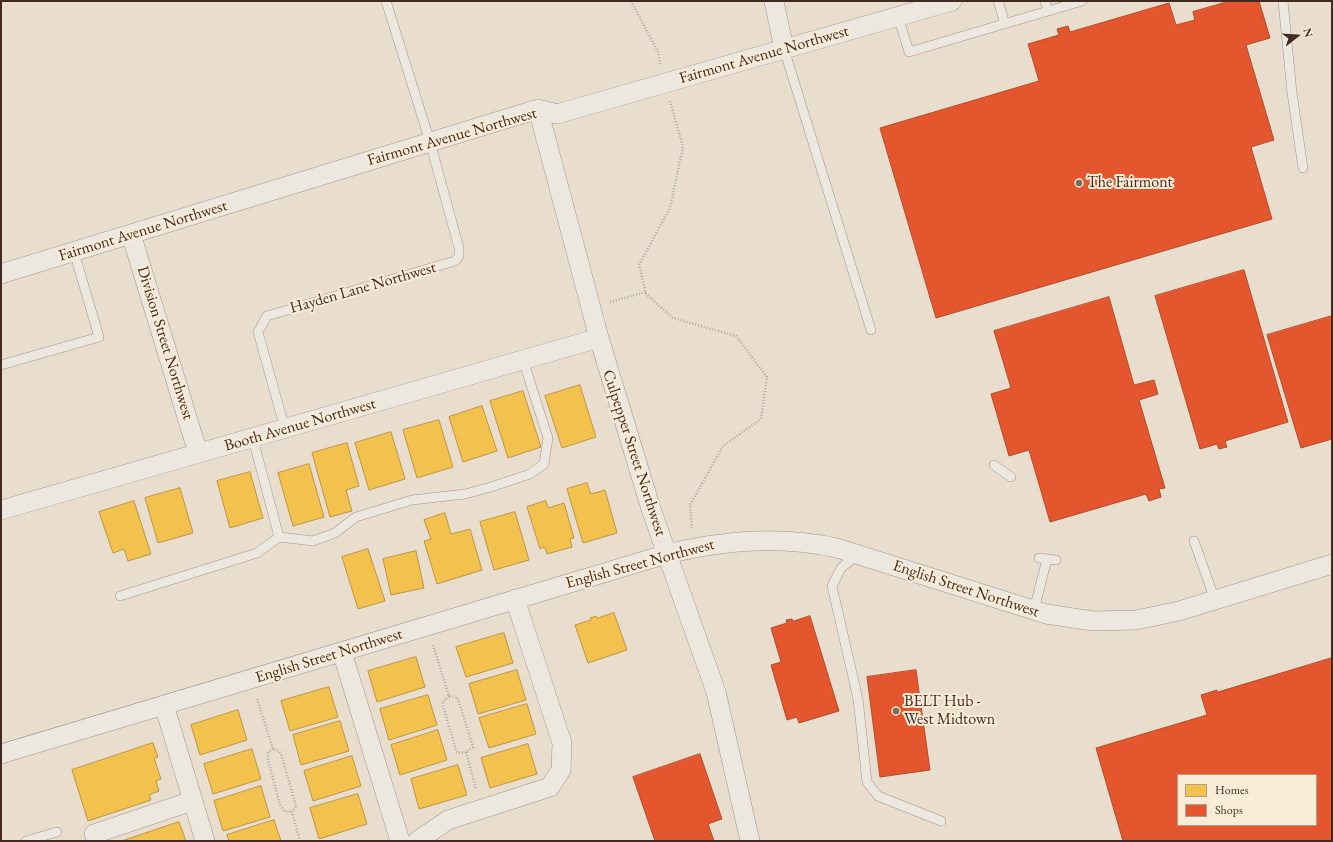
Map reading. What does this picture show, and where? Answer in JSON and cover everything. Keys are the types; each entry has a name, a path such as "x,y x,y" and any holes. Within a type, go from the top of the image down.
{"street":[{"path":"774,1 784,49"},
{"name":"Fairmont Avenue Northwest","path":"1,274 538,110 557,114 952,1"},
{"name":"Culpepper Street Northwest","path":"538,110 598,338 651,509 716,692 750,841"},
{"name":"Division Street Northwest","path":"132,234 198,453"},
{"name":"Booth Avenue Northwest","path":"1,510 198,453 253,439 598,338"},
{"name":"English Street Northwest","path":"1,754 692,547 736,541 777,540 812,542 1046,614 1093,621 1136,620 1179,611 1332,564"},
{"path":"417,841 448,820 550,787 561,770 562,743 515,599"},
{"path":"342,652 400,841"},
{"path":"164,705 205,841"},
{"path":"94,834 192,801"}],"lane":[{"path":"386,1 430,142"},
{"path":"998,1 1005,24"},
{"path":"1045,1 1048,11"},
{"path":"898,16 909,52 1082,1"},
{"path":"1283,1 1292,93 1303,168"},
{"path":"784,49 871,330"},
{"name":"Hayden Lane Northwest","path":"285,429 258,332 267,316 455,261 459,256 459,248 430,142"},
{"path":"1,366 99,337 74,252"},
{"path":"120,596 257,553 279,537 313,541 335,533 356,517 412,500 465,494 530,474 544,464 548,438 522,360"},
{"path":"253,439 279,537"},
{"path":"994,466 1011,477"},
{"path":"1194,541 1215,600"},
{"path":"857,555 841,568 832,586 858,699 867,782 878,796 941,821"},
{"path":"1034,610 1047,559"},
{"path":"26,841 57,832"}],"path":[{"path":"631,1 658,52 683,147 670,208 639,265 646,294 674,318 736,336 767,377 761,419 723,446 690,505 692,547"},
{"path":"608,302 646,292"},
{"path":"432,640 449,696"},
{"path":"255,692 273,750"},
{"path":"449,696 457,697 473,747 466,752 458,753 449,728 443,702 449,696"},
{"path":"292,812 284,811 280,805 268,759 268,753 273,750 280,751 281,754 296,806 292,812 300,841"},
{"path":"466,752 482,809"}],"building: Homes":[{"path":"580,385 596,437 562,448 545,396"},
{"path":"523,391 541,447 508,458 490,401"},
{"path":"482,406 497,451 463,462 449,417"},
{"path":"439,420 453,467 417,478 403,430"},
{"path":"391,432 405,479 369,490 355,443"},
{"path":"347,443 359,486 346,490 352,511 330,517 312,453"},
{"path":"309,464 324,517 293,526 278,473"},
{"path":"250,472 263,518 230,528 217,481"},
{"path":"587,483 591,494 605,490 617,533 583,543 567,489"},
{"path":"180,488 193,533 158,543 145,498"},
{"path":"134,501 151,554 128,561 124,549 113,553 99,512"},
{"path":"546,501 548,508 564,503 574,538 570,539 572,547 547,554 545,547 540,549 527,507"},
{"path":"515,512 529,560 494,570 480,522"},
{"path":"445,513 451,534 470,529 482,570 437,584 424,541 431,539 424,520"},
{"path":"368,549 385,601 358,609 342,557"},
{"path":"416,551 424,588 391,595 383,559"},
{"path":"614,613 627,650 588,663 575,625 591,620 590,618 596,616 597,618"},
{"path":"504,633 513,663 466,677 456,647"},
{"path":"416,657 425,687 377,702 368,671"},
{"path":"517,670 526,700 478,714 469,684"},
{"path":"329,687 338,717 290,731 281,701"},
{"path":"428,695 437,725 389,740 380,709"},
{"path":"527,704 536,734 489,748 479,718"},
{"path":"238,710 247,740 200,755 191,725"},
{"path":"340,721 349,751 301,765 293,735"},
{"path":"438,730 447,760 400,775 391,745"},
{"path":"153,743 158,757 154,758 161,779 156,781 159,791 149,795 151,800 88,821 72,770"},
{"path":"528,744 537,774 490,788 481,758"},
{"path":"252,749 261,779 213,794 204,764"},
{"path":"352,756 361,786 313,801 304,771"},
{"path":"458,765 467,795 419,809 411,779"},
{"path":"261,786 270,817 223,831 214,801"},
{"path":"358,794 367,824 319,839 310,808"},
{"path":"274,820 281,841 229,841 227,835"},
{"path":"179,822 186,841 122,841"}],"building: Shops":[{"name":"The Fairmont","path":"1230,1 1259,1 1270,38 1246,45 1274,140 1251,147 1272,219 936,318 880,128 1039,81 1028,44 1059,35 1057,29 1068,26 1070,32 1169,3 1176,25 1195,20 1193,12"},
{"path":"1244,270 1288,422 1225,441 1227,447 1219,449 1217,444 1200,449 1155,296"},
{"path":"1109,297 1134,385 1154,380 1158,394 1139,400 1165,488 1159,489 1161,497 1149,501 1146,494 1050,522 1029,450 1009,456 991,394 1011,388 994,331"},
{"path":"1332,316 1332,439 1301,448 1267,335"},
{"path":"810,616 839,711 799,723 797,717 787,720 771,665 781,662 771,628 787,623 786,620 792,619 793,621"},
{"path":"1332,658 1332,841 1123,841 1096,748 1207,715 1201,695 1217,690 1217,692"},
{"path":"916,670 930,770 880,777 867,677"},
{"path":"700,754 722,819 708,824 714,841 655,841 633,777"}],"place":[{"name":"The Fairmont","path":"1079,183"},
{"name":"BELT Hub - West Midtown","path":"896,711"}]}
